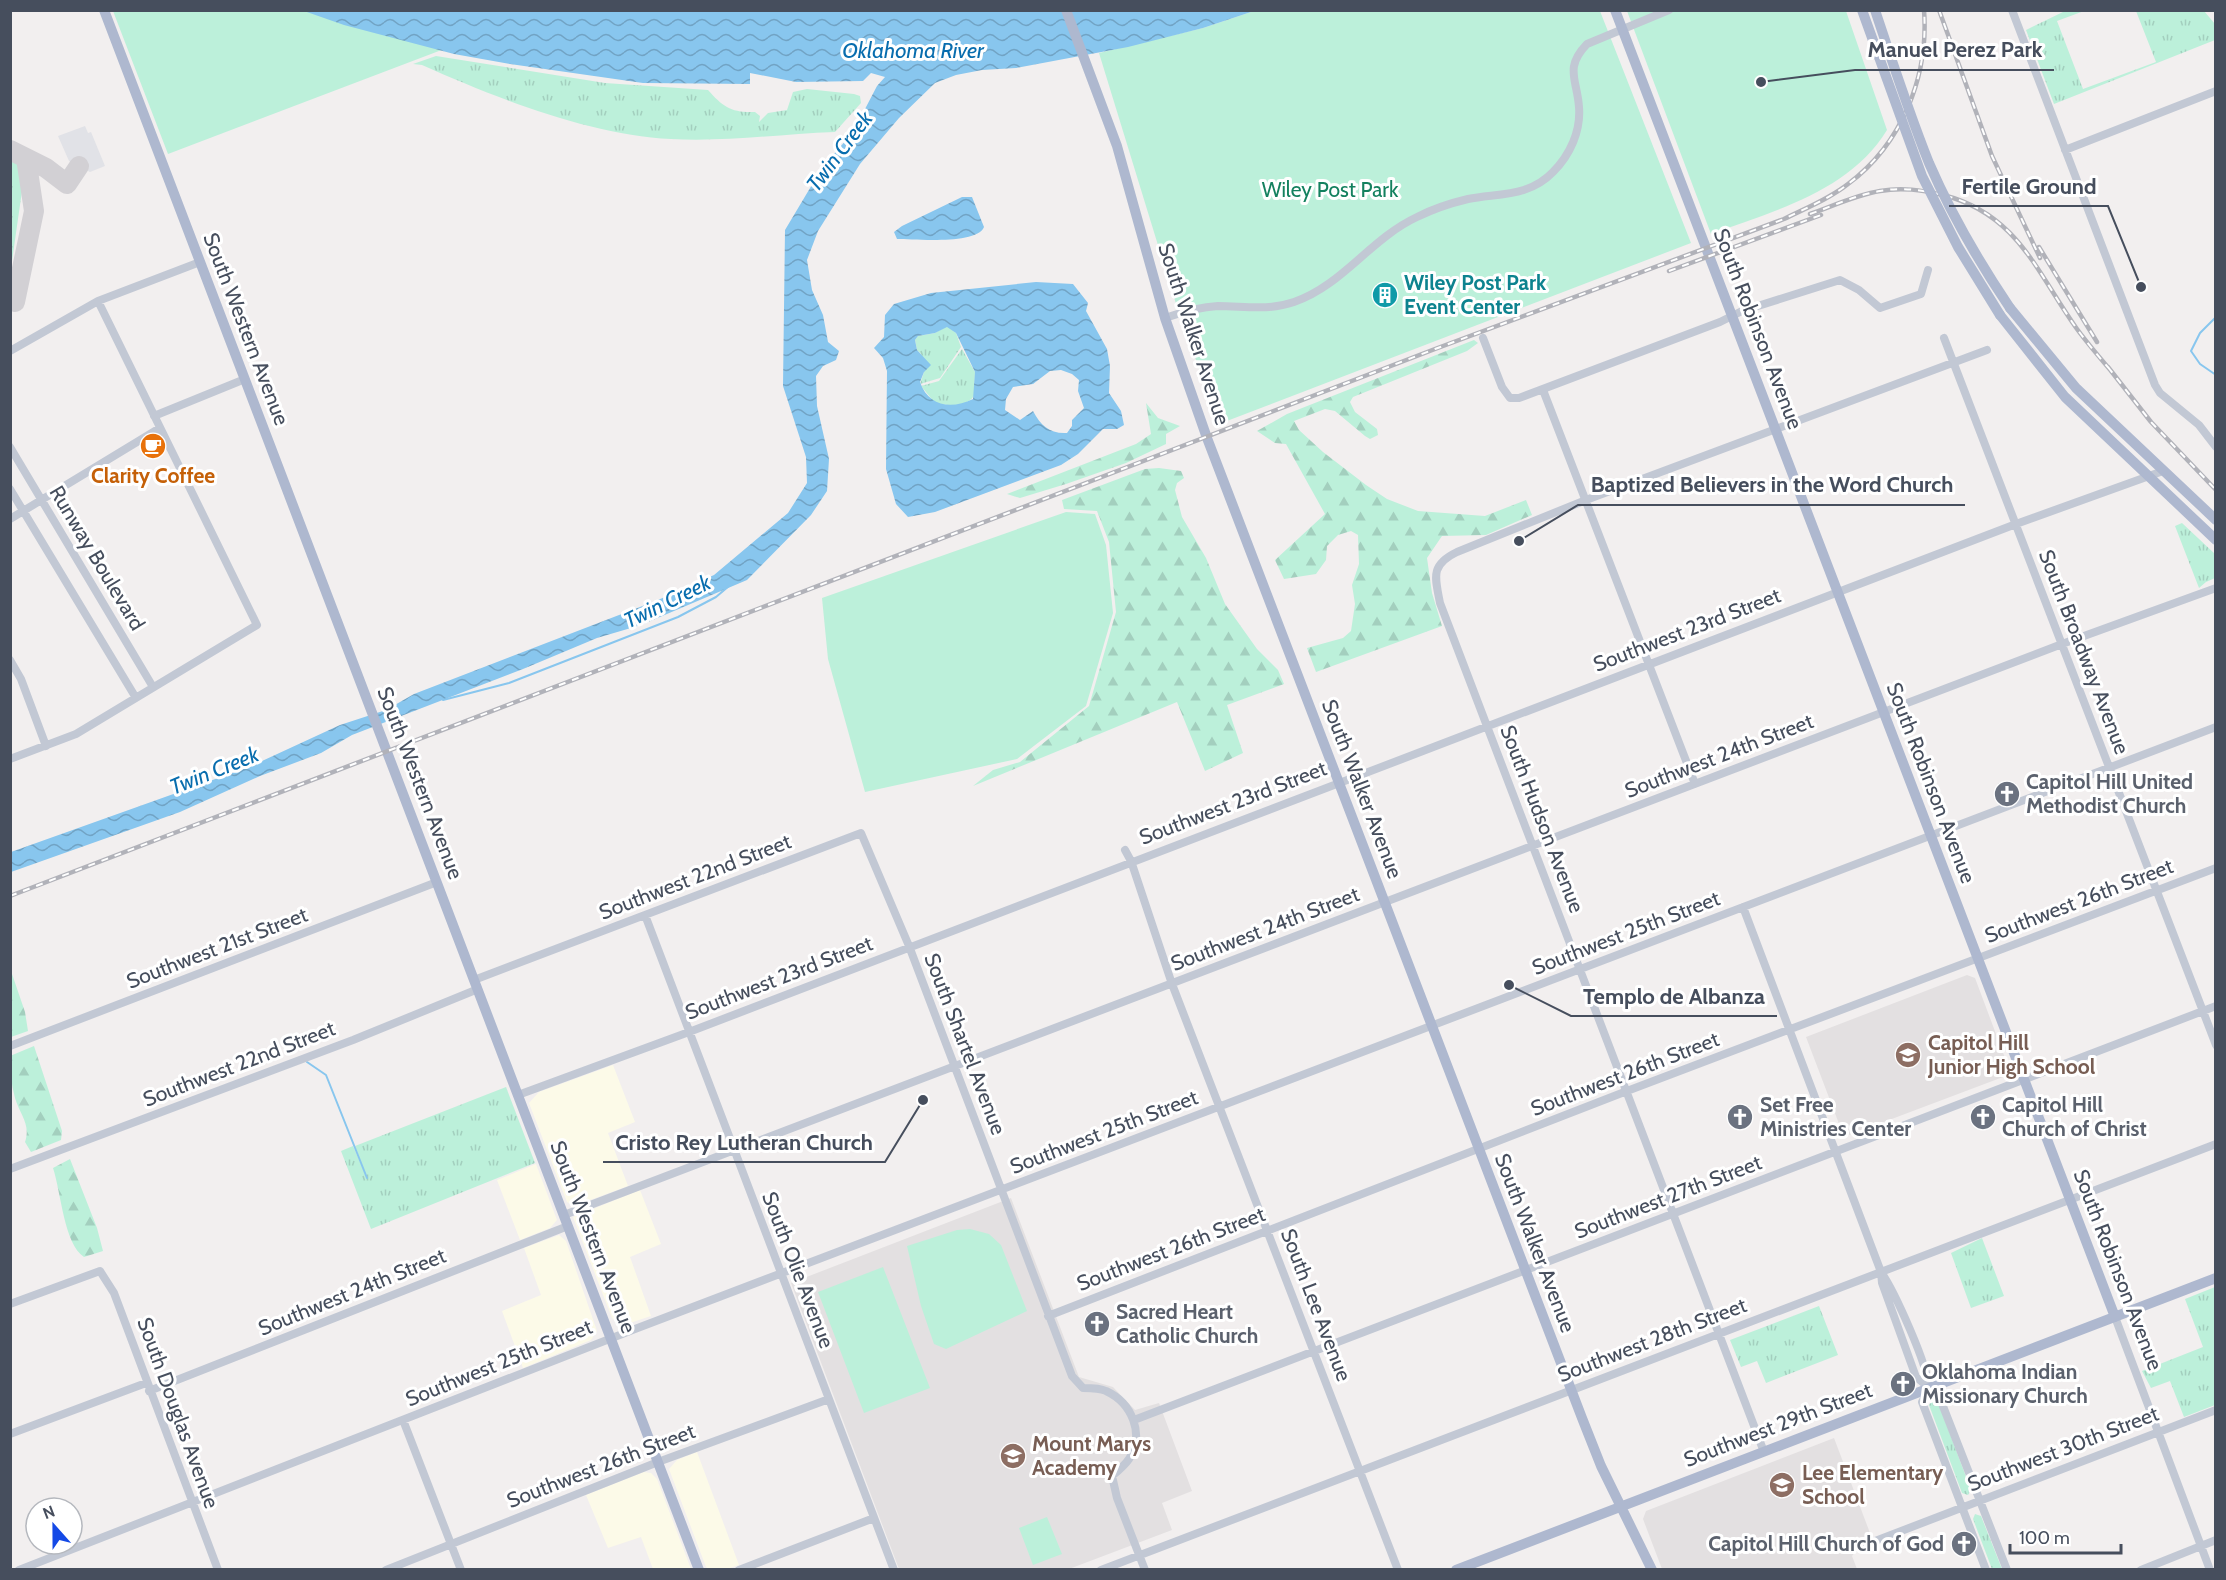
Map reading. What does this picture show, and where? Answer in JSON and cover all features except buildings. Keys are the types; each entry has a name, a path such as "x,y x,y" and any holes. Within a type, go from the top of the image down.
{"main road":[{"name":"South Western Avenue","path":"104,10 699,1569"},
{"name":"South Walker Avenue","path":"1066,10 1107,119 1165,318 1204,431 1571,1391 1595,1451 1652,1569"},
{"name":"South Robinson Avenue","path":"1615,10 2115,1317"},
{"path":"1862,10 1922,176 1958,247 2000,315 2065,398 2216,540"},
{"path":"1875,10 1912,119 1941,189 1982,266 2010,308 2076,388 2216,520"},
{"name":"Southwest 29th Street","path":"1456,1569 2216,1278"}],"street":[{"path":"1165,318 1200,308 1220,306 1251,309 1294,302 1331,284 1378,241 1417,217 1469,199 1519,193 1540,183 1561,163 1576,135 1579,111 1572,75 1577,54 1587,44 1669,10"},
{"path":"2012,10 2155,385 2160,393 2199,425 2216,447"},
{"path":"2065,150 2216,91"},
{"path":"10,351 98,301 200,262"},
{"path":"1483,338 1508,396 1519,398 1732,316 1742,310 1840,280 1859,290 1880,308 1921,294 1928,270"},
{"path":"10,759 76,734 257,625 98,301"},
{"name":"South Broadway Avenue","path":"1944,338 2216,1045"},
{"path":"1586,500 1987,350"},
{"path":"154,416 245,379"},
{"path":"1543,390 1695,784"},
{"path":"10,519 160,428"},
{"name":"Runway Boulevard","path":"10,447 153,687"},
{"name":"Southwest 23rd Street","path":"518,1095 689,1032 2016,524 2163,471"},
{"name":"Runway Boulevard","path":"10,489 136,698"},
{"name":"South Hudson Avenue","path":"1586,500 1445,558 1437,568 1435,579 1440,603 1764,1452"},
{"name":"Southwest 24th Street","path":"564,1215 2062,644 2216,588"},
{"path":"10,660 21,679 46,746"},
{"name":"Southwest 25th Street","path":"20,1569 611,1338 2216,727"},
{"name":"Southwest 22nd Street","path":"10,1169 346,1043 476,985 645,915 861,833"},
{"name":"South Shartel Avenue","path":"861,833 909,946 1048,1316 1077,1383 1083,1388 1105,1389 1119,1399 1134,1420"},
{"name":"South Lee Avenue","path":"1125,850 1131,861 1172,984 1398,1569"},
{"name":"Southwest 26th Street","path":"1048,1316 1627,1091 2216,868"},
{"name":"Southwest 21st Street","path":"10,1046 437,882"},
{"path":"1743,907 1881,1272 1882,1283 1916,1377 1939,1396 2007,1569"},
{"name":"South Olie Avenue","path":"645,915 894,1569"},
{"name":"Southwest 27th Street","path":"1134,1420 2216,1006"},
{"name":"Southwest 28th Street","path":"1101,1569 1361,1472 2216,1144"},
{"name":"Southwest 24th Street","path":"10,1434 147,1387 568,1226"},
{"name":"South Douglas Avenue","path":"10,1304 100,1270 114,1293 147,1387 218,1569"},
{"name":"South Robinson Avenue","path":"2115,1317 2210,1569"},
{"path":"1928,1389 1922,1402 1986,1569"},
{"name":"Southwest 26th Street","path":"386,1569 658,1462 829,1399"},
{"name":"Southwest 30th Street","path":"1857,1548 2216,1410"},
{"path":"403,1420 461,1569"},
{"path":"1134,1420 1136,1445 1129,1460 1112,1476 1117,1498 1145,1569"},
{"path":"739,1569 874,1518"},
{"path":"2141,1569 2216,1540"}],"shaded area":[{"path":"85,126 88,133 91,132 105,166 90,172 69,161 58,136"},
{"name":"Capitol Hill Junior High School","path":"1967,975 1975,978 2011,1074 1844,1137 1806,1037"},
{"path":"613,1065 635,1122 608,1133 628,1186 574,1206 567,1202 529,1103 539,1092"},
{"path":"536,1164 557,1220 550,1228 520,1240 497,1180"},
{"path":"640,1190 661,1244 630,1257 651,1316 621,1326 612,1318 573,1217"},
{"path":"1011,1198 1079,1377 1113,1387 1135,1410 1159,1403 1192,1491 1162,1503 1172,1530 1069,1569 899,1569 791,1283"},
{"path":"559,1235 566,1241 597,1331 591,1340 523,1368 502,1311 541,1295 524,1248"},
{"name":"Lee Elementary School","path":"1834,1438 1870,1533 1852,1556 1857,1569 1662,1569 1643,1519 1646,1511"},
{"path":"697,1452 739,1565 727,1569 708,1569 706,1567 669,1469 677,1460"},
{"path":"644,1472 651,1473 657,1479 691,1569 653,1569 641,1537 608,1548 586,1495"}],"green space":[{"path":"113,11 544,11 168,154"},
{"name":"Wiley Post Park","path":"1254,11 1600,11 1691,243 1219,424 1177,307 1099,53 1203,28"},
{"path":"1627,11 1846,11 1887,130 1853,169 1832,184 1785,207 1711,234"},
{"path":"2065,11 2084,11 2057,21 2083,89 2156,62 2136,11 2204,11 2215,24 2215,40 2054,104 2026,30"},
{"path":"436,56 605,83 708,90 728,108 755,112 760,116 759,122 768,113 787,110 793,92 807,89 854,94 860,96 861,103 835,132 712,139 640,136 576,123 544,113 422,65 413,64"},
{"path":"11,157 19,161 25,170 11,268"},
{"path":"947,326 956,333 961,347 940,378 920,384 924,372 921,354 917,350 915,340 918,336 935,333"},
{"path":"1474,340 1478,343 1467,351 1353,397 1350,402 1355,412 1377,429 1378,435 1370,439 1335,411 1325,409 1294,421 1299,430 1323,452 1387,499 1418,511 1485,516 1526,500 1532,515 1486,535 1442,536 1427,558 1432,593 1442,626 1316,672 1307,648 1343,638 1351,631 1355,604 1352,585 1359,564 1358,535 1351,531 1338,535 1327,546 1326,560 1316,574 1284,579 1275,560 1325,514 1286,444 1275,443 1257,431 1287,414"},
{"path":"962,349 975,372 974,396 961,404 935,403 921,386 939,381"},
{"path":"1146,403 1158,418 1180,426 1166,434 1166,444 1126,463 1066,484 1020,498 1007,494 1136,444 1151,434"},
{"path":"1145,469 1181,471 1184,478 1177,483 1175,490 1182,517 1206,558 1225,604 1257,649 1278,670 1284,684 1227,705 1243,753 1205,771 1177,702 973,786 993,770 1020,762 1089,706 1116,612 1109,542 1097,511 1064,509 1062,500"},
{"path":"1066,512 1095,514 1106,545 1113,613 1086,706 1017,759 865,792 828,659 822,598"},
{"path":"2182,523 2215,554 2215,578 2199,588 2175,526"},
{"path":"11,971 25,1012 28,1031 11,1037"},
{"path":"34,1046 62,1131 61,1140 31,1152 25,1142 26,1125 14,1093 10,1056"},
{"path":"506,1087 535,1163 371,1229 341,1151 353,1146 367,1178 355,1146"},
{"path":"70,1159 97,1228 103,1251 84,1257 72,1241 53,1168"},
{"path":"970,1229 989,1234 1001,1245 1027,1311 946,1349 934,1344 921,1306 907,1246 957,1230"},
{"path":"1982,1238 2004,1296 1971,1308 1951,1253"},
{"path":"883,1267 930,1388 864,1413 818,1292"},
{"path":"2215,1287 2215,1405 2184,1417 2170,1381 2151,1388 2142,1371 2203,1347 2185,1299"},
{"path":"1819,1306 1838,1355 1766,1383 1757,1361 1741,1367 1730,1340"},
{"path":"1933,1400 1938,1402 1971,1490 1968,1495 1962,1493 1929,1405"},
{"path":"1975,1514 1981,1516 2002,1569 1992,1569 1973,1519"},
{"path":"1047,1517 1062,1554 1033,1565 1019,1528"}],"water":[{"name":"Oklahoma River","path":"304,11 1254,11 1203,28 1128,47 1016,68 982,70 956,75 935,83 899,118 860,164 818,231 807,260 812,290 823,315 828,342 839,351 836,360 823,366 816,376 817,406 829,459 827,491 811,515 747,580 641,625 597,638 352,735 321,753 260,776 180,812 11,872 11,852 249,767 340,725 386,710 414,694 658,600 714,575 788,513 807,483 806,457 783,386 785,230 822,168 853,132 877,86 885,77 871,73 863,81 796,82 750,73 750,84 643,83 454,54 344,25"},
{"path":"962,197 972,197 984,227 979,233 958,239 897,239 894,232 902,226"},
{"path":"1036,282 1073,284 1088,303 1086,311 1107,349 1110,366 1109,393 1121,411 1124,425 1117,429 1103,429 1078,454 1061,465 935,512 908,517 896,504 886,469 887,371 883,358 874,348 884,337 885,315 894,304 931,293","holes":["947,327 956,333 975,372 973,399 949,405 934,401 924,390 920,382 924,372 931,365 917,350 915,340 918,336 935,333","1061,370 1072,374 1079,380 1078,391 1084,408 1072,420 1072,426 1067,433 1047,428 1033,411 1020,420 1005,410 1006,399 1013,387 1033,384 1050,371"]}],"waterway":[{"path":"2216,317 2200,333 2191,351 2200,364 2216,375"},
{"name":"Twin Creek","path":"443,700 509,683 678,617 716,597 729,586"},
{"path":"307,1062 326,1075 367,1178"}],"taxiway":[{"path":"10,150 46,168 67,184 79,166"},
{"path":"15,302 34,211 26,158"}],"railway":[{"path":"10,896 1435,349 1784,219 1825,199 1848,184 1867,168 1897,129 1908,107 1922,59 1924,10"},
{"path":"1939,10 1992,156 2040,258"},
{"path":"1810,214 1862,195 1896,189 1935,193 1969,204 1990,216 2023,248 2077,329 2112,372"},
{"path":"1669,271 1821,215"},
{"path":"2039,247 2097,342"},
{"path":"2108,367 2151,422 2216,490"}],"place":[{"name":"Manuel Perez Park","path":"1761,82"},
{"name":"Fertile Ground","path":"2141,287"},
{"name":"Wiley Post Park Event Center","path":"1385,295"},
{"name":"Clarity Coffee","path":"153,446"},
{"name":"Baptized Believers in the Word Church","path":"1519,541"},
{"name":"Capitol Hill United Methodist Church","path":"2007,794"},
{"name":"Templo de Albanza","path":"1509,985"},
{"name":"Capitol Hill Junior High School","path":"1908,1055"},
{"name":"Cristo Rey Lutheran Church","path":"923,1100"},
{"name":"Set Free Ministries Center","path":"1740,1117"},
{"name":"Capitol Hill Church of Christ","path":"1983,1117"},
{"name":"Sacred Heart Catholic Church","path":"1097,1324"},
{"name":"Oklahoma Indian Missionary Church","path":"1903,1384"},
{"name":"Mount Marys Academy","path":"1013,1456"},
{"name":"Lee Elementary School","path":"1782,1485"},
{"name":"Capitol Hill Church of God","path":"1964,1544"}]}
